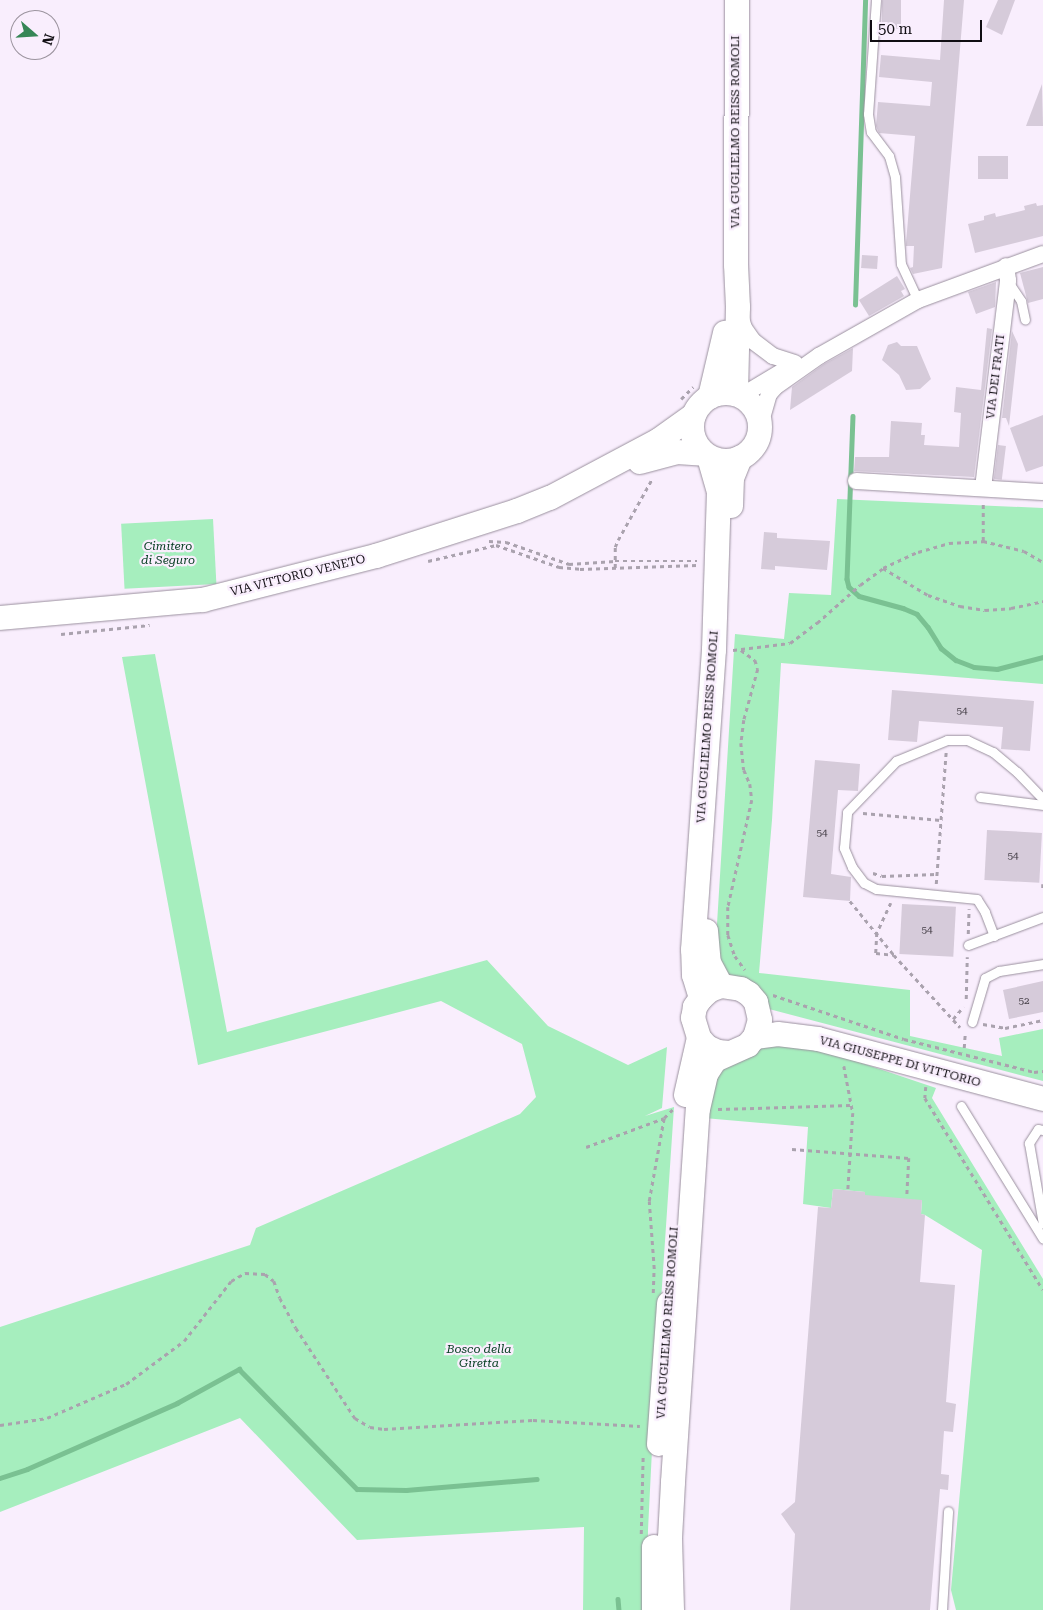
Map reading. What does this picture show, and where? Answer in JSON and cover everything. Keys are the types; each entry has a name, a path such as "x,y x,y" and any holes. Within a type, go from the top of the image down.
{"street":[{"name":"VIA GUGLIELMO REISS ROMOLI","path":"737,0 736,265 738,395"},
{"path":"584,481 665,454 688,452 728,461 740,458 747,454 756,443 769,394 775,387 819,356 918,300 1007,273 1043,254"},
{"name":"VIA GUGLIELMO REISS ROMOLI","path":"710,397 720,359 736,265"},
{"name":"VIA DEI FRATI","path":"983,488 1007,273"},
{"path":"738,307 744,328 753,341 772,356 795,362"},
{"path":"738,395 795,362 819,356"},
{"path":"584,481 659,440 694,415 700,404 710,397 722,393 738,395 754,407 760,425"},
{"path":"694,415 693,437 707,455"},
{"name":"VIA GUGLIELMO REISS ROMOLI","path":"701,998 694,975 693,950 714,650 719,492 707,455"},
{"name":"VIA GUGLIELMO REISS ROMOLI","path":"722,986 712,972 705,939 725,650 732,478 740,458"},
{"name":"VIA VITTORIO VENETO","path":"0,618 203,600 376,556 517,511 584,481"},
{"path":"856,481 1043,492"},
{"path":"722,986 741,989 764,1002 756,1037 748,1045 729,1053 712,1049 699,1038 694,1028 695,1007 701,998 710,990 722,986"},
{"name":"VIA GIUSEPPE DI VITTORIO","path":"764,1002 781,1023 847,1034 1043,1087"},
{"name":"VIA GIUSEPPE DI VITTORIO","path":"756,1037 778,1034 818,1039 1043,1099"},
{"name":"VIA GUGLIELMO REISS ROMOLI","path":"654,1610 654,1534 680,1111 699,1038"},
{"name":"VIA GUGLIELMO REISS ROMOLI","path":"672,1610 670,1538 680,1111 715,1060 729,1053"},
{"path":"663,1374 668,1424 662,1528 664,1535 670,1538"}],"lane":[{"path":"876,0 868,114 871,132 889,156 895,177 901,264 918,300"},
{"path":"1007,273 1021,301 1025,320"},
{"path":"994,936 982,905 977,899 876,890 864,883 852,867 844,848 847,812 896,761 947,740 968,740 993,752 1017,772 1043,799"},
{"path":"980,798 1043,805"},
{"path":"968,946 1043,917"},
{"path":"968,1022 985,978 999,971 1043,964"},
{"path":"960,1106 1043,1239"},
{"path":"1043,1130 1038,1129 1029,1143 1043,1224"},
{"path":"942,1610 948,1511"}],"path":[{"path":"615,568 618,540 656,472"},
{"path":"983,488 983,541"},
{"path":"490,540 506,542 569,564 615,561 699,560"},
{"path":"748,975 735,956 728,935 728,907 752,800 750,784 744,770 741,743 744,720 758,669 755,660 742,650 790,642 817,623 860,584 883,568 918,552 941,546 983,541 1024,551 1043,562"},
{"path":"420,563 496,545 559,567 580,569 699,565"},
{"path":"883,568 928,595 960,606 985,610 1011,608 1043,601"},
{"path":"55,634 157,624"},
{"path":"935,895 947,740"},
{"path":"847,812 941,820"},
{"path":"866,868 872,873 882,876 936,874"},
{"path":"1043,884 1043,890"},
{"path":"894,954 876,953 877,934 895,892"},
{"path":"965,1013 969,898"},
{"path":"850,901 894,954 965,1032"},
{"path":"764,1002 1034,1072 1043,1071"},
{"path":"954,1019 966,1004"},
{"path":"968,1022 1005,1028 1043,1020"},
{"path":"964,1048 968,1022"},
{"path":"962,1053 968,1022"},
{"path":"927,1069 926,1098 1043,1290"},
{"path":"586,1147 680,1111 850,1105"},
{"path":"652,1298 654,1269 649,1201 680,1111"},
{"path":"848,1190 853,1114"},
{"path":"792,1149 909,1158 907,1194"},
{"path":"0,1425 47,1418 126,1384 184,1341 231,1281 245,1273 264,1274 274,1280 280,1298 296,1328 355,1418 370,1427 384,1429 533,1420 644,1427"},
{"path":"641,1542 643,1446"}],"green space":[{"path":"837,499 1043,508 1043,684 781,663 772,820 759,973 910,990 910,1036 1002,1056 999,1038 1043,1029 1043,1081 769,1009 726,977 715,956 735,634 784,639 789,593 831,595"},
{"name":"Cimitero di Seguro","path":"213,519 216,584 125,589 121,524"},
{"name":"Bosco della Giretta","path":"155,654 227,1032 487,960 548,1026 628,1065 667,1047 662,1108 645,1116 674,1107 655,1390 648,1530 647,1610 583,1610 584,1527 357,1540 240,1418 0,1512 0,1327 250,1245 256,1228 520,1114 536,1097 522,1044 441,1001 198,1065 122,657"},
{"path":"767,1042 817,1048 936,1088 932,1098 1043,1279 1043,1610 956,1610 951,1590 982,1250 921,1214 922,1200 864,1210 865,1192 833,1189 831,1208 803,1204 808,1127 704,1118 716,1068"}],"building":[{"path":"882,0 901,0 901,29 882,29"},
{"path":"944,0 964,0 942,268 913,274 910,268 913,267 914,246 906,246 906,243 915,136 879,133 876,126 878,102 930,106 932,82 879,77 881,55 940,60"},
{"path":"998,0 1015,0 1002,35 986,27"},
{"path":"1042,84 1043,126 1026,126"},
{"path":"978,156 1008,156 1008,179 978,179"},
{"path":"1036,203 1037,206 1043,205 1043,236 975,253 968,224 984,220 984,216 995,213 996,217 1025,210 1024,206"},
{"path":"862,255 878,256 877,269 861,268"},
{"path":"1043,267 1043,299 1028,303 1020,273"},
{"path":"897,276 905,289 901,291 904,296 869,316 859,300"},
{"path":"996,282 995,307 976,314 968,292"},
{"path":"987,328 992,329 974,477 854,471 855,457 889,457 891,421 922,423 921,435 925,435 924,445 959,447 961,413 954,412 956,387 981,390"},
{"path":"1012,331 1018,344 1009,426 1006,418 1002,418"},
{"path":"897,342 901,346 917,346 931,379 920,389 906,390 899,375 882,360 888,345"},
{"path":"853,348 852,371 790,410 792,387 824,364"},
{"path":"1043,415 1043,466 1026,472 1010,428"},
{"path":"998,445 1006,446 1002,480 994,479"},
{"path":"764,532 777,533 777,538 830,541 827,570 775,566 775,570 761,569"},
{"path":"892,690 1034,701 1030,751 1001,749 1003,727 919,721 917,742 888,740"},
{"path":"815,760 860,764 858,791 838,790 831,874 851,877 850,901 803,897"},
{"path":"987,830 1042,833 1039,883 984,880"},
{"path":"902,904 956,907 953,957 899,954"},
{"path":"1043,981 1043,1012 1009,1019 1003,990"},
{"path":"833,1189 865,1192 865,1195 922,1200 921,1214 925,1215 920,1282 955,1285 946,1402 956,1404 953,1432 944,1431 941,1474 949,1475 948,1490 940,1489 930,1610 790,1610 795,1534 781,1514 795,1502 818,1207 831,1208"}],"waterway":[{"path":"855,305 865,0"},
{"path":"853,416 847,579 849,587 859,596 903,608 917,614 941,648 956,660 974,667 997,669 1043,657"},
{"path":"0,1478 27,1469 177,1403 239,1369 357,1489 406,1490 537,1479"},
{"path":"618,1599 619,1610"}]}
